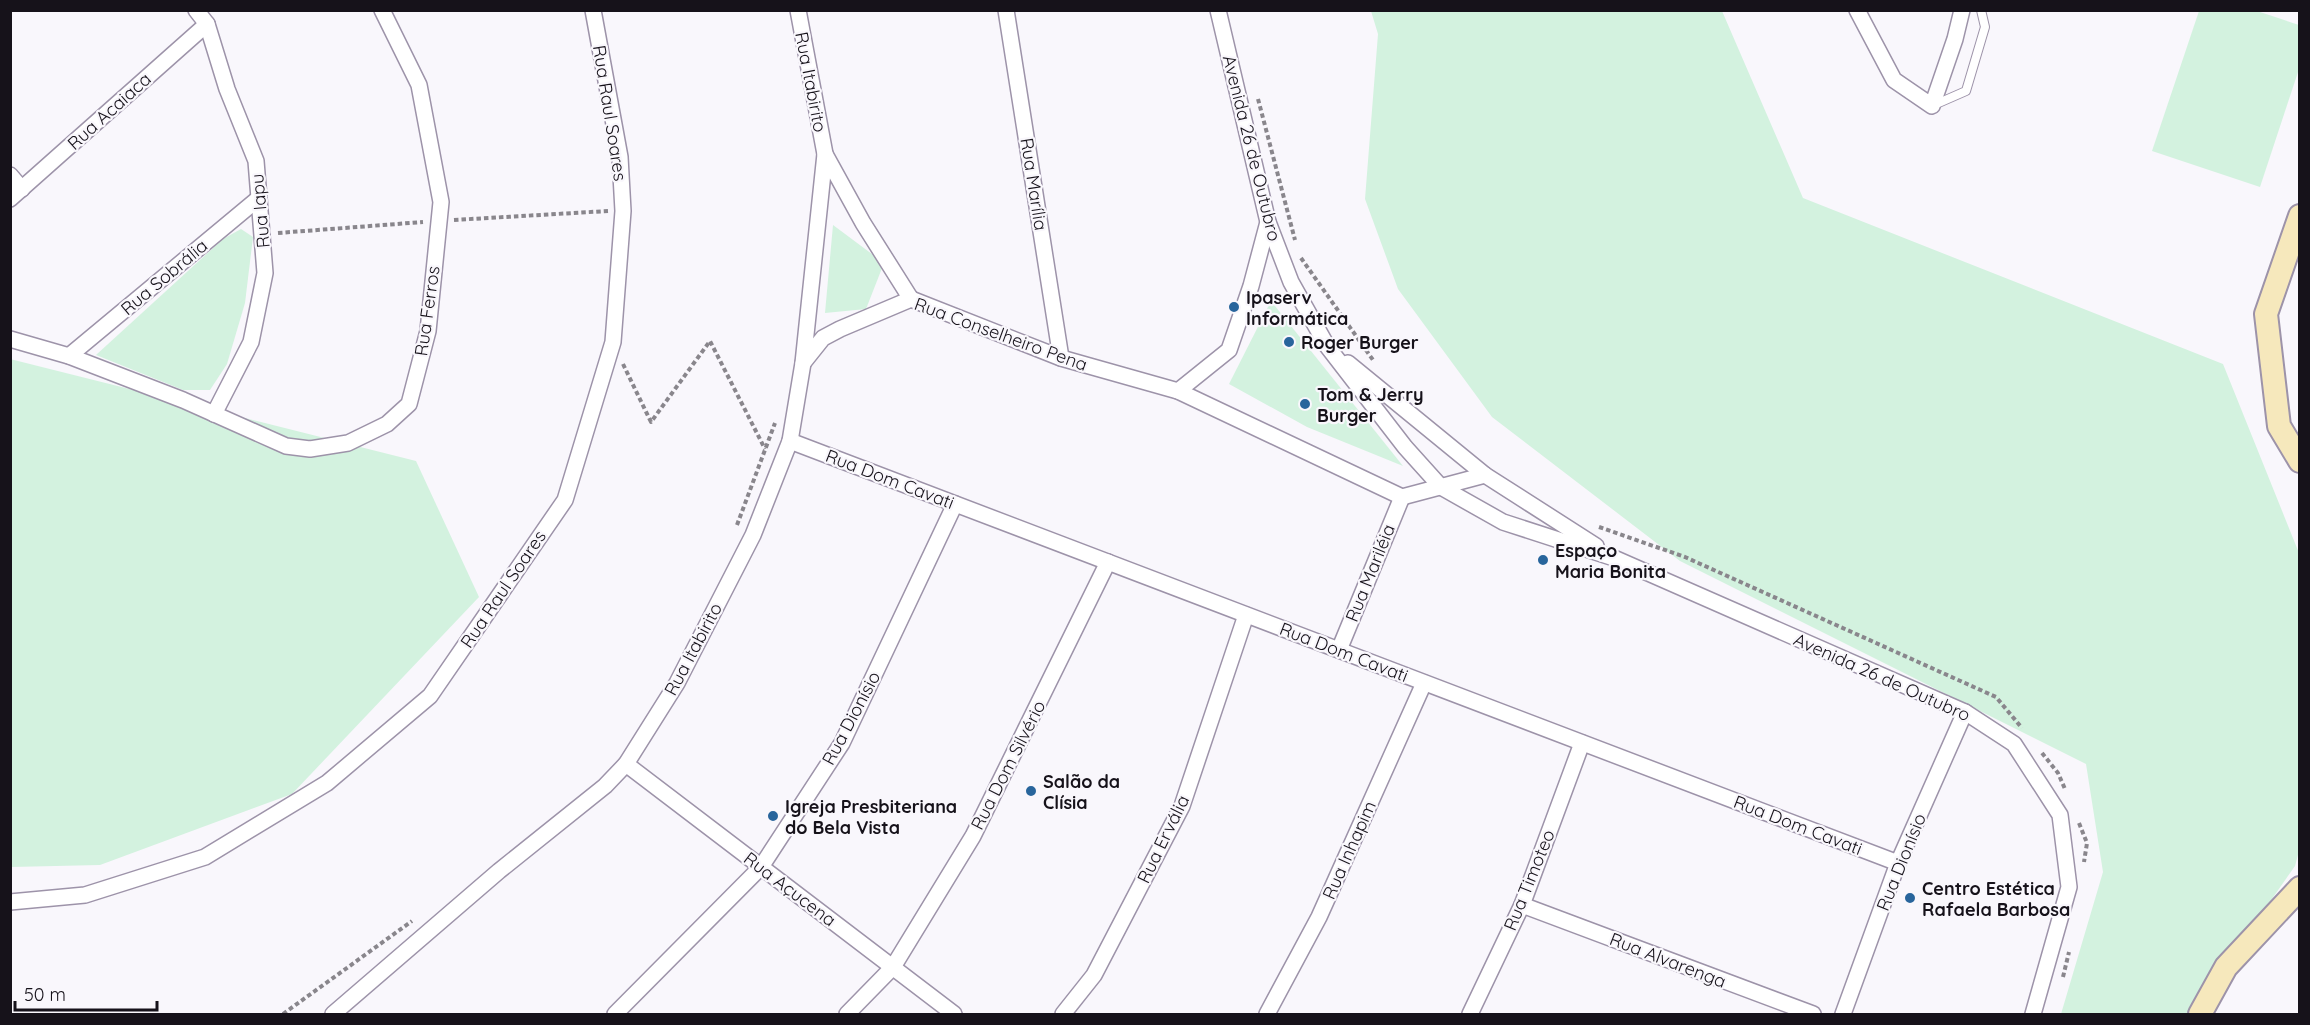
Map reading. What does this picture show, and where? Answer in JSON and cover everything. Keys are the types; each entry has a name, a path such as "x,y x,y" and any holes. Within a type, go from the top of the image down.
{"main road":[{"path":"2300,216 2266,314 2279,426 2300,461"},
{"path":"2200,1014 2226,968 2300,888"}],"street":[{"name":"Rua Iapu","path":"196,10 207,24 227,90 256,161 264,273 251,342 214,414"},
{"name":"Rua Ferros","path":"10,339 69,356 183,400 286,446 310,449 348,443 387,424 409,405 428,331 441,202 419,85 382,10"},
{"name":"Rua Raul Soares","path":"10,902 85,895 205,857 327,783 430,696 565,500 613,342 623,211 620,157 593,10"},
{"name":"Rua Itabirito","path":"333,1014 499,871 605,786 626,764 677,683 753,535 790,441 803,363 825,154 798,10"},
{"name":"Rua Marília","path":"1006,10 1061,358"},
{"name":"Avenida 26 de Outubro","path":"1218,10 1268,222 1291,282 1327,346 1405,447 1441,487 1503,522 1614,558 1965,712 2014,744 2060,815 2069,887 2033,1014"},
{"path":"1857,10 1894,80 1932,106 1955,39 1962,10"},
{"name":"Rua Acaiaca","path":"16,194 207,24"},
{"name":"Rua Itabirito","path":"825,154 863,223 911,299"},
{"path":"10,175 16,194"},
{"name":"Rua Sobrália","path":"69,356 260,198"},
{"path":"1178,392 1229,350 1251,286 1268,222"},
{"name":"Rua Conselheiro Pena","path":"803,363 823,338 911,299 1061,358 1178,392 1402,496"},
{"name":"Avenida 26 de Outubro","path":"1327,346 1485,475 1614,558"},
{"name":"Rua Dom Cavati","path":"790,441 1898,863"},
{"path":"1402,496 1485,475"},
{"name":"Rua Mariléia","path":"1339,650 1402,496"},
{"name":"Rua Dionísio","path":"615,1014 761,867 842,743 955,504"},
{"name":"Rua Dom Silvério","path":"848,1014 892,968 973,836 1108,562"},
{"name":"Rua Ervália","path":"1063,1014 1094,975 1182,806 1246,615"},
{"name":"Rua Inhapim","path":"1267,1014 1319,917 1424,683"},
{"name":"Rua Dionísio","path":"1843,1014 1898,863 1965,712"},
{"name":"Rua Timoteo","path":"1470,1014 1522,905 1582,743"},
{"name":"Rua Açucena","path":"626,764 954,1014"},
{"name":"Rua Alvarenga","path":"1522,905 1813,1014"}],"lane":[{"path":"1932,106 1966,91 1985,27 1981,10"}],"path":[{"path":"1256,91 1295,242"},
{"path":"262,234 439,220 623,211"},
{"path":"1298,253 1376,365"},
{"path":"613,342 651,422 710,341 777,473"},
{"path":"733,535 777,417"},
{"path":"1590,524 1685,557 1996,697 2024,731"},
{"path":"2038,748 2058,773 2067,793"},
{"path":"2075,813 2087,843 2084,865"},
{"path":"283,1014 418,917"},
{"path":"2061,983 2068,963 2071,941"}],"green space":[{"path":"1371,11 1722,11 1803,198 2223,364 2299,553 2299,851 2295,866 2191,1014 2061,1014 2103,872 2086,764 1680,561 1492,417 1398,289 1365,199 1378,34"},
{"path":"2199,11 2257,11 2299,25 2299,69 2260,187 2152,151"},
{"path":"833,225 884,263 866,309 825,313"},
{"path":"241,229 253,237 245,303 227,364 210,390 183,390 96,355 223,239"},
{"path":"1271,301 1403,466 1307,427 1229,384"},
{"path":"10,359 416,461 479,597 292,794 100,865 11,867"}],"place":[{"name":"Ipaserv Informática","path":"1234,307"},
{"name":"Roger Burger","path":"1289,342"},
{"name":"Tom & Jerry Burger","path":"1305,404"},
{"name":"Espaço Maria Bonita","path":"1543,560"},
{"name":"Salão da Clísia","path":"1031,791"},
{"name":"Igreja Presbiteriana do Bela Vista","path":"773,816"},
{"name":"Centro Estética Rafaela Barbosa","path":"1910,898"}]}
